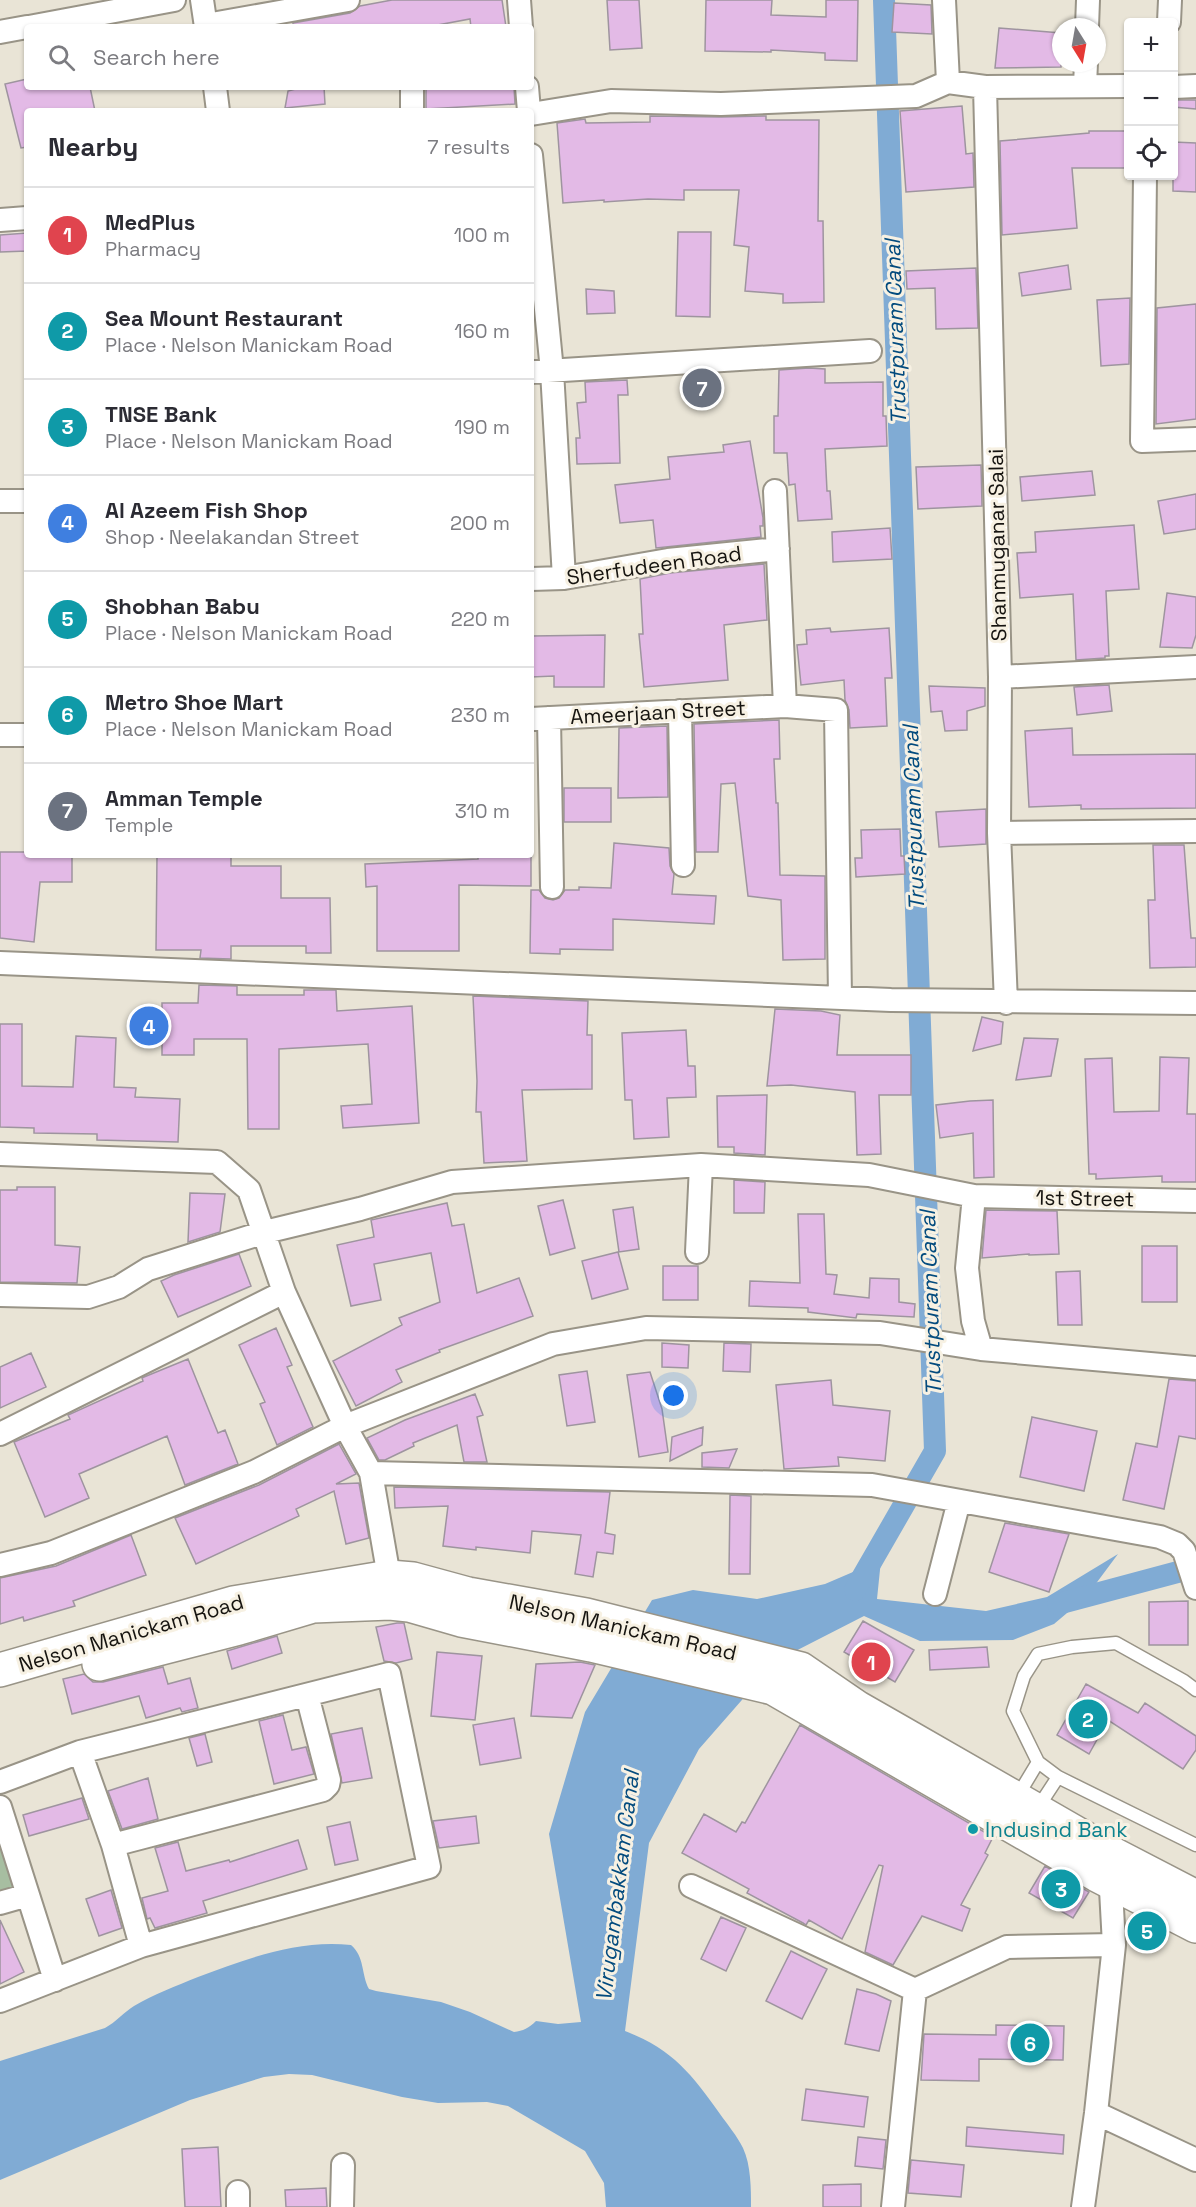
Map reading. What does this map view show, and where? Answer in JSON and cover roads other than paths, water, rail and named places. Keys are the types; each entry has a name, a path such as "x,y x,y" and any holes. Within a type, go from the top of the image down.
{"main road":[{"name":"Nelson Manickam Road","path":"0,1670 233,1603 389,1577 413,1579 588,1630 773,1688 1110,1867 1196,1903"},
{"name":"Nelson Manickam Road","path":"0,1690 239,1628 313,1606 390,1603 409,1605 461,1620 588,1630 801,1668 858,1708 1026,1804 1110,1867"}],"street":[{"path":"44,24 174,0"},
{"path":"202,0 206,24"},
{"path":"217,24 348,0"},
{"path":"519,0 521,24"},
{"path":"944,0 948,82"},
{"path":"1088,18 1089,0"},
{"path":"1169,18 1170,0"},
{"path":"0,32 24,28"},
{"path":"534,112 611,101 721,104 916,96 948,82 985,87 1086,74 1124,85"},
{"path":"1178,87 1196,86"},
{"name":"Shanmuganar Salai","path":"985,87 1000,677 999,833 1006,1003"},
{"path":"215,90 218,108"},
{"path":"412,90 412,108"},
{"path":"526,90 529,108"},
{"path":"1144,180 1142,441 1196,439"},
{"path":"0,220 24,218"},
{"path":"534,222 541,372 564,578"},
{"path":"541,372 870,351"},
{"path":"775,491 785,706"},
{"path":"0,501 24,501"},
{"name":"Sherfudeen Road","path":"534,579 564,578 668,561 778,549"},
{"path":"1000,677 1196,667"},
{"name":"Ameerjaan Street","path":"540,718 785,706 836,710 840,998"},
{"path":"680,711 684,865"},
{"path":"540,718 552,887"},
{"path":"0,735 24,735"},
{"path":"999,833 1196,831"},
{"path":"0,963 891,1000 1006,1003 1196,1003"},
{"path":"0,1154 217,1162 249,1190 284,1292 345,1426 371,1473 389,1577"},
{"path":"697,1252 701,1165"},
{"name":"1st Street","path":"0,1295 88,1297 119,1287 148,1269 265,1232 360,1209 452,1182 701,1165 869,1175 974,1196 1196,1201"},
{"path":"974,1196 966,1268 973,1321 981,1349"},
{"path":"0,1434 284,1292"},
{"path":"0,1565 51,1553 254,1472 345,1426 553,1344 646,1328 880,1333 981,1349 1196,1368"},
{"path":"371,1473 872,1485 1160,1537 1177,1544 1184,1551 1194,1582"},
{"path":"935,1594 959,1501"},
{"path":"0,1782 80,1752 390,1674 429,1867 141,1946 0,2001"},
{"path":"113,1845 323,1790 329,1780 307,1695"},
{"path":"80,1752 113,1845 141,1946"},
{"path":"0,1807 55,1980"},
{"path":"1083,2207 1096,2113 1114,1945 1110,1867"},
{"path":"691,1886 915,1990 1007,1947 1114,1945"},
{"path":"0,1903 28,1895"},
{"path":"893,2207 915,1990"},
{"path":"1096,2113 1196,2160"},
{"path":"342,2207 343,2165"}],"lane":[{"path":"1196,1690 1116,1643 1072,1647 1038,1654 1024,1676 1013,1711 1038,1762 1058,1777 1196,1845"},
{"path":"1026,1804 1038,1762"},
{"path":"1026,1804 1058,1777"}],"water":[{"path":"1118,1554 1086,1597 1054,1624 1013,1640 920,1641 864,1616 776,1661 699,1749 649,1843 625,2031 656,2046 680,2064 732,2131 743,2148 748,2162 751,2207 606,2207 604,2183 585,2151 508,2106 487,2102 438,2103 402,2097 312,2075 289,2074 264,2077 190,2100 0,2180 0,2061 105,2028 134,2006 157,1994 254,1957 311,1945 351,1945 359,1955 369,1989 441,2002 514,2032 526,2029 536,2021 558,2024 581,2022 549,1834 585,1712 652,1600 693,1590 757,1599 825,1584 881,1560 877,1599 986,1611 1047,1597"}],"waterway":[{"name":"Trustpuram Canal","path":"855,1590 935,1451 884,0"},
{"name":"Virugambakkam Canal","path":"1058,1604 1196,1567"}],"place":[{"name":"Amman Temple","path":"702,388"},
{"name":"Al Azeem Fish Shop","path":"149,1026"},
{"name":"MedPlus","path":"871,1662"},
{"name":"Sea Mount Restaurant","path":"1088,1719"},
{"name":"Indusind Bank","path":"973,1829"},
{"name":"TNSE Bank","path":"1061,1889"},
{"name":"Shobhan Babu","path":"1147,1931"},
{"name":"Metro Shoe Mart","path":"1030,2043"}]}
